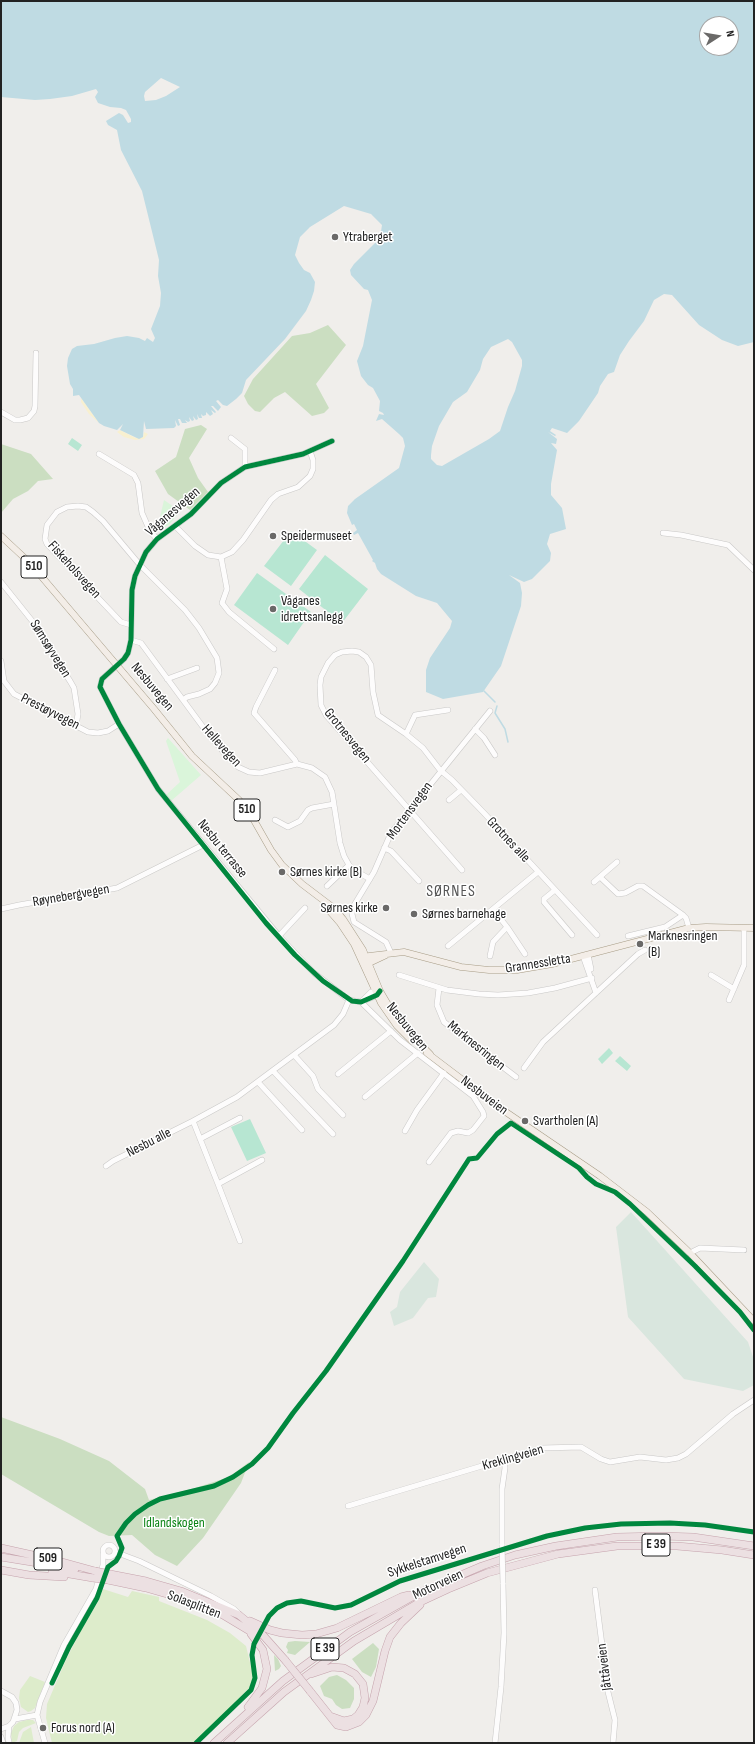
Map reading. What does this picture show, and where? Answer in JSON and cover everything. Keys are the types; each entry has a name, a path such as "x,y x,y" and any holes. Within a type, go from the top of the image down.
{"highway":[{"name":"Motorveien","path":"214,1743 279,1685 322,1651 366,1622 419,1593 471,1570 515,1555 586,1541 616,1537 662,1536 708,1539 754,1546"},
{"name":"Motorveien","path":"227,1743 303,1677 364,1634 432,1596 461,1583 504,1568 543,1558 587,1550 632,1545 677,1546 722,1550 754,1555"},
{"name":"509","path":"1,1548 55,1560 94,1574"},
{"name":"509","path":"1,1558 109,1577"},
{"name":"509","path":"1,1562 94,1574"},
{"name":"509","path":"1,1570 39,1576 94,1574"},
{"name":"Solasplitten","path":"109,1577 158,1585 200,1598 239,1615 244,1623 285,1660 328,1714"},
{"name":"Solasplitten","path":"109,1577 190,1601 244,1623"},
{"name":"E 39","path":"244,1623 282,1633 302,1635 316,1634 341,1626 401,1597 419,1593"},
{"name":"E 39","path":"328,1714 334,1723 342,1727 356,1724 366,1715 376,1694 385,1651 390,1637 401,1623 432,1596"},
{"name":"E 39","path":"240,1719 260,1691 266,1679 267,1669 265,1654 261,1645 244,1623"},
{"name":"E 39","path":"303,1677 325,1669 336,1667 348,1669 358,1676 363,1684 365,1694 364,1703 358,1715 353,1719 344,1721 338,1720 328,1714"}],"main road":[{"name":"Nesbuvegen","path":"1,536 30,562 118,665 192,756 232,793 244,807 282,865 311,891 340,923 366,960 377,992 402,1024 430,1054"},
{"name":"Grannessletta","path":"366,960 389,953 408,952 461,967 501,970 532,968 688,928 754,928"},
{"name":"Nesbuveien","path":"430,1054 508,1114 614,1186 659,1222 754,1321"}],"street":[{"path":"1,412 16,420 20,420 28,418 34,411 36,353"},
{"path":"231,438 245,449 245,467"},
{"name":"Våganesvegen","path":"118,665 128,653 131,640 132,590 146,552 157,539 176,527 191,514 221,483 245,467 310,452 316,447 332,441"},
{"path":"176,527 195,546 208,555 221,558 232,552 243,540 271,500 278,494 298,487 310,476 313,469 313,460 310,452"},
{"path":"99,454 134,475 138,482 142,513 150,531 157,539"},
{"name":"Fiskeholsvegen","path":"131,625 121,622 45,539 47,525 52,517 62,509 72,506 86,507 103,521 140,565 185,610 217,658 219,673 215,683 210,689 187,697 183,700"},
{"path":"663,533 681,535 728,545 754,570"},
{"path":"221,558 226,589 222,603 230,612 274,649"},
{"name":"Sømsøyvegen","path":"1,582 37,627 56,661 74,688 78,714 76,726"},
{"name":"Hellevegen","path":"131,640 140,643 226,755 243,770 254,773 266,773 297,764"},
{"name":"Grotnesvegen","path":"440,770 423,748 406,734 378,716 372,692 371,664 366,657 359,652 352,651 342,652 335,655 328,663 321,677 321,705 326,715 462,870"},
{"name":"Prestøyvegen","path":"1,661 4,681 14,694 88,732 98,733 108,731 119,724"},
{"name":"Nesbu terrasse","path":"118,665 102,679 100,687 119,724 158,789 279,936 314,973 348,1000 361,1002"},
{"path":"168,679 196,668"},
{"path":"275,670 254,713 297,764 312,768 325,777 332,792 341,849 349,865 370,879"},
{"path":"406,734 415,715 448,710"},
{"name":"Mortensvegen","path":"389,953 386,942 357,924 352,918 353,907 370,879 391,833 440,770 490,711"},
{"path":"475,729 484,738 495,755"},
{"name":"Grotnes alle","path":"440,770 461,790 597,935"},
{"path":"449,800 461,790"},
{"path":"275,820 288,827 300,820 308,810 312,808 334,804"},
{"name":"Røynebergvegen","path":"1,909 19,904 117,888 203,845"},
{"path":"384,848 390,851 419,881"},
{"path":"594,882 618,862"},
{"path":"327,886 349,865"},
{"path":"448,946 538,872"},
{"path":"600,877 618,894 625,893 638,886 643,886 686,918 688,928"},
{"path":"555,890 544,899 544,902 572,935"},
{"path":"279,936 305,908"},
{"path":"493,909 525,954"},
{"path":"628,936 665,927 682,915"},
{"path":"490,956 493,942 507,927"},
{"path":"729,1000 744,965 744,928"},
{"name":"Marknesringen","path":"524,1068 543,1042 638,954 646,950"},
{"path":"586,955 596,993"},
{"path":"399,975 439,988 479,994 515,994 555,988 592,978"},
{"path":"711,975 734,988"},
{"name":"Marknesringen","path":"439,988 437,1006 444,1022 516,1077"},
{"path":"377,992 361,1002 391,1031 473,1096 482,1109 484,1116 472,1131 458,1131 451,1133 429,1162"},
{"name":"Nesbu alle","path":"106,1166 238,1097 274,1072 340,1019 348,1000"},
{"path":"338,1074 391,1031"},
{"path":"365,1097 418,1053"},
{"path":"294,1055 313,1076 318,1089 343,1115"},
{"path":"274,1072 333,1134"},
{"path":"405,1131 417,1110 444,1073"},
{"path":"258,1082 302,1130"},
{"path":"200,1139 240,1118"},
{"path":"193,1121 240,1241"},
{"path":"218,1184 262,1160"},
{"path":"690,1253 700,1248 744,1250"},
{"name":"Kreklingveien","path":"348,1506 542,1448 583,1447 597,1457 608,1462 640,1457 672,1459 684,1456 730,1416 754,1400"},
{"path":"495,1743 501,1687 504,1634 502,1489 505,1468 504,1460"},
{"path":"45,1743 37,1715 40,1702 53,1669 70,1633 93,1595 103,1565 104,1548 108,1545 113,1547 115,1552 139,1561 211,1596 234,1609 239,1615"},
{"path":"103,1565 115,1552"},
{"path":"103,1554 110,1557"},
{"name":"Jåttåveien","path":"595,1590 608,1692 615,1720 613,1743"},
{"path":"1,1690 12,1697 16,1703 17,1710 15,1719 9,1726 1,1729"},
{"path":"17,1710 31,1716"},
{"path":"15,1719 37,1715"},
{"path":"9,1726 9,1743"},
{"path":"1,1737 3,1743"}],"green space":[{"path":"328,325 346,345 316,384 329,408 324,413 312,416 285,392 274,398 260,412 255,411 248,404 244,396 253,379 292,336 310,333"},
{"path":"201,425 207,429 189,458 198,478 208,492 190,510 168,494 155,471 176,457 185,429"},
{"path":"72,438 82,445 78,451 68,444"},
{"path":"1,444 31,454 53,479 38,481 28,491 13,499 1,513"},
{"path":"164,500 180,511 169,525 157,530"},
{"path":"291,531 317,550 291,586 264,566"},
{"path":"325,555 368,589 342,623 299,589"},
{"name":"Våganes idrettsanlegg","path":"257,573 311,612 288,645 234,605"},
{"path":"168,738 201,775 171,801 166,795 180,782 166,741"},
{"path":"609,1048 613,1053 602,1064 598,1059"},
{"path":"620,1056 631,1066 627,1071 615,1061"},
{"path":"250,1119 266,1153 247,1161 231,1127"},
{"name":"Idlandskogen","path":"1,1417 60,1439 109,1461 145,1489 149,1500 229,1477 249,1462 241,1483 203,1538 177,1566 155,1555 132,1535 109,1536 99,1532 1,1474"},
{"path":"103,1589 128,1597 132,1591 159,1597 159,1601 207,1620 230,1633 246,1646 253,1675 251,1686 195,1743 52,1743 46,1718 47,1704 65,1662 80,1632 98,1602"},
{"path":"288,1642 310,1642 295,1655 287,1653 288,1650 286,1647"},
{"path":"373,1643 379,1649 376,1667 371,1677 362,1672 352,1659"},
{"path":"274,1655 278,1659 281,1666 275,1671"},
{"path":"337,1675 346,1680 354,1688 354,1699 350,1708 342,1709 336,1705 332,1699 324,1696 320,1686 329,1677"},
{"path":"30,1676 45,1682 35,1708 28,1712 21,1707 19,1698 20,1690"},
{"path":"33,1720 36,1723 23,1728 19,1732 17,1741 12,1743 11,1733 14,1726 19,1722"},
{"path":"31,1727 34,1743 19,1743 23,1732"}],"shaded area":[{"path":"631,1212 748,1342 754,1360 754,1385 743,1391 684,1379 628,1317 616,1227"},
{"path":"424,1262 439,1279 436,1297 428,1298 413,1318 394,1326 390,1312 397,1307 400,1292"}],"sand":[{"path":"81,398 99,423 89,414 81,402"},
{"path":"120,430 136,438 143,437 144,432 148,434 144,439 135,440 124,437 117,432"}],"water":[{"path":"1,1 754,1 754,342 738,346 722,340 699,325 672,295 664,294 654,300 644,321 620,355 614,372 608,374 600,386 598,393 579,421 567,433 552,428 550,431 556,435 555,436 548,432 557,439 556,444 551,443 557,450 551,484 551,495 562,508 566,529 550,534 547,544 551,553 550,561 532,579 524,582 509,575 520,583 522,593 521,606 501,666 483,692 443,699 426,692 426,670 430,658 450,628 452,621 437,603 416,596 381,574 375,563 372,561 373,560 358,533 354,535 353,533 357,530 354,524 352,525 347,513 348,506 355,499 399,468 405,446 403,438 382,419 376,421 379,414 384,415 379,411 380,401 373,388 368,385 361,376 357,361 363,346 372,300 368,290 364,289 351,275 350,270 380,238 382,225 371,214 344,206 310,227 300,237 295,255 304,270 310,273 315,282 311,300 306,311 285,339 246,380 242,393 227,406 223,405 218,400 216,401 221,407 218,411 211,406 216,412 215,413 211,410 213,414 210,416 206,412 206,415 203,416 201,414 202,418 199,418 197,414 198,419 196,420 193,416 194,420 192,421 189,417 190,421 188,422 185,420 187,423 182,423 180,419 178,419 180,425 178,426 175,420 176,426 174,428 146,429 144,421 143,437 139,439 120,430 123,424 117,430 99,423 79,395 73,396 73,389 70,384 67,366 68,358 72,349 77,346 94,344 127,336 139,338 145,341 147,338 153,342 155,338 151,329 160,306 161,293 158,276 159,260 142,191 121,150 117,130 108,125 106,121 119,113 123,115 128,123 131,122 131,119 126,110 98,103 95,97 98,92 96,89 72,96 35,100 1,97","holes":["161,78 180,87 166,96 156,100 145,101 145,92","508,339 512,342 522,360 522,366 515,391 500,431 442,466 437,465 431,459 431,455 432,446 439,426 453,402 467,392 480,370 483,359 491,347"]}],"waterway":[{"path":"484,691 495,702"},
{"path":"497,706 495,713 505,729 508,742"}],"cycle path":[{"path":"332,441 303,454 245,467 221,483 191,514 157,539 146,552 135,576 132,590 131,640 128,653 124,659 102,679 100,687 119,724 158,789 266,923 295,955 323,981 352,1001 361,1002 377,995 380,991"},
{"path":"52,1683 69,1647 97,1598 108,1567 116,1561 119,1556 122,1548 117,1536 126,1523 135,1514 160,1499 214,1486 233,1477 252,1464 268,1448 326,1371 403,1261 469,1159 477,1158 497,1134 511,1123 579,1168 596,1184 615,1192 630,1204 695,1266 740,1312 754,1330"},
{"name":"Sykkelstamvegen","path":"196,1743 251,1690 255,1678 252,1655 254,1644 269,1616 277,1608 287,1603 301,1601 335,1608 351,1605 400,1581 547,1536 585,1528 621,1524 670,1523 705,1525 754,1532"}],"place":[{"name":"Ytraberget","path":"335,237"},
{"name":"Speidermuseet","path":"273,536"},
{"name":"Våganes idrettsanlegg","path":"273,609"},
{"name":"Sørnes kirke (B)","path":"282,872"},
{"name":"Sørnes kirke","path":"386,908"},
{"name":"Sørnes barnehage","path":"414,914"},
{"name":"Marknesringen (B)","path":"640,944"},
{"name":"Svartholen (A)","path":"525,1121"},
{"name":"Forus nord (A)","path":"43,1728"}],"district":[{"name":"SØRNES","path":"451,892"}]}
